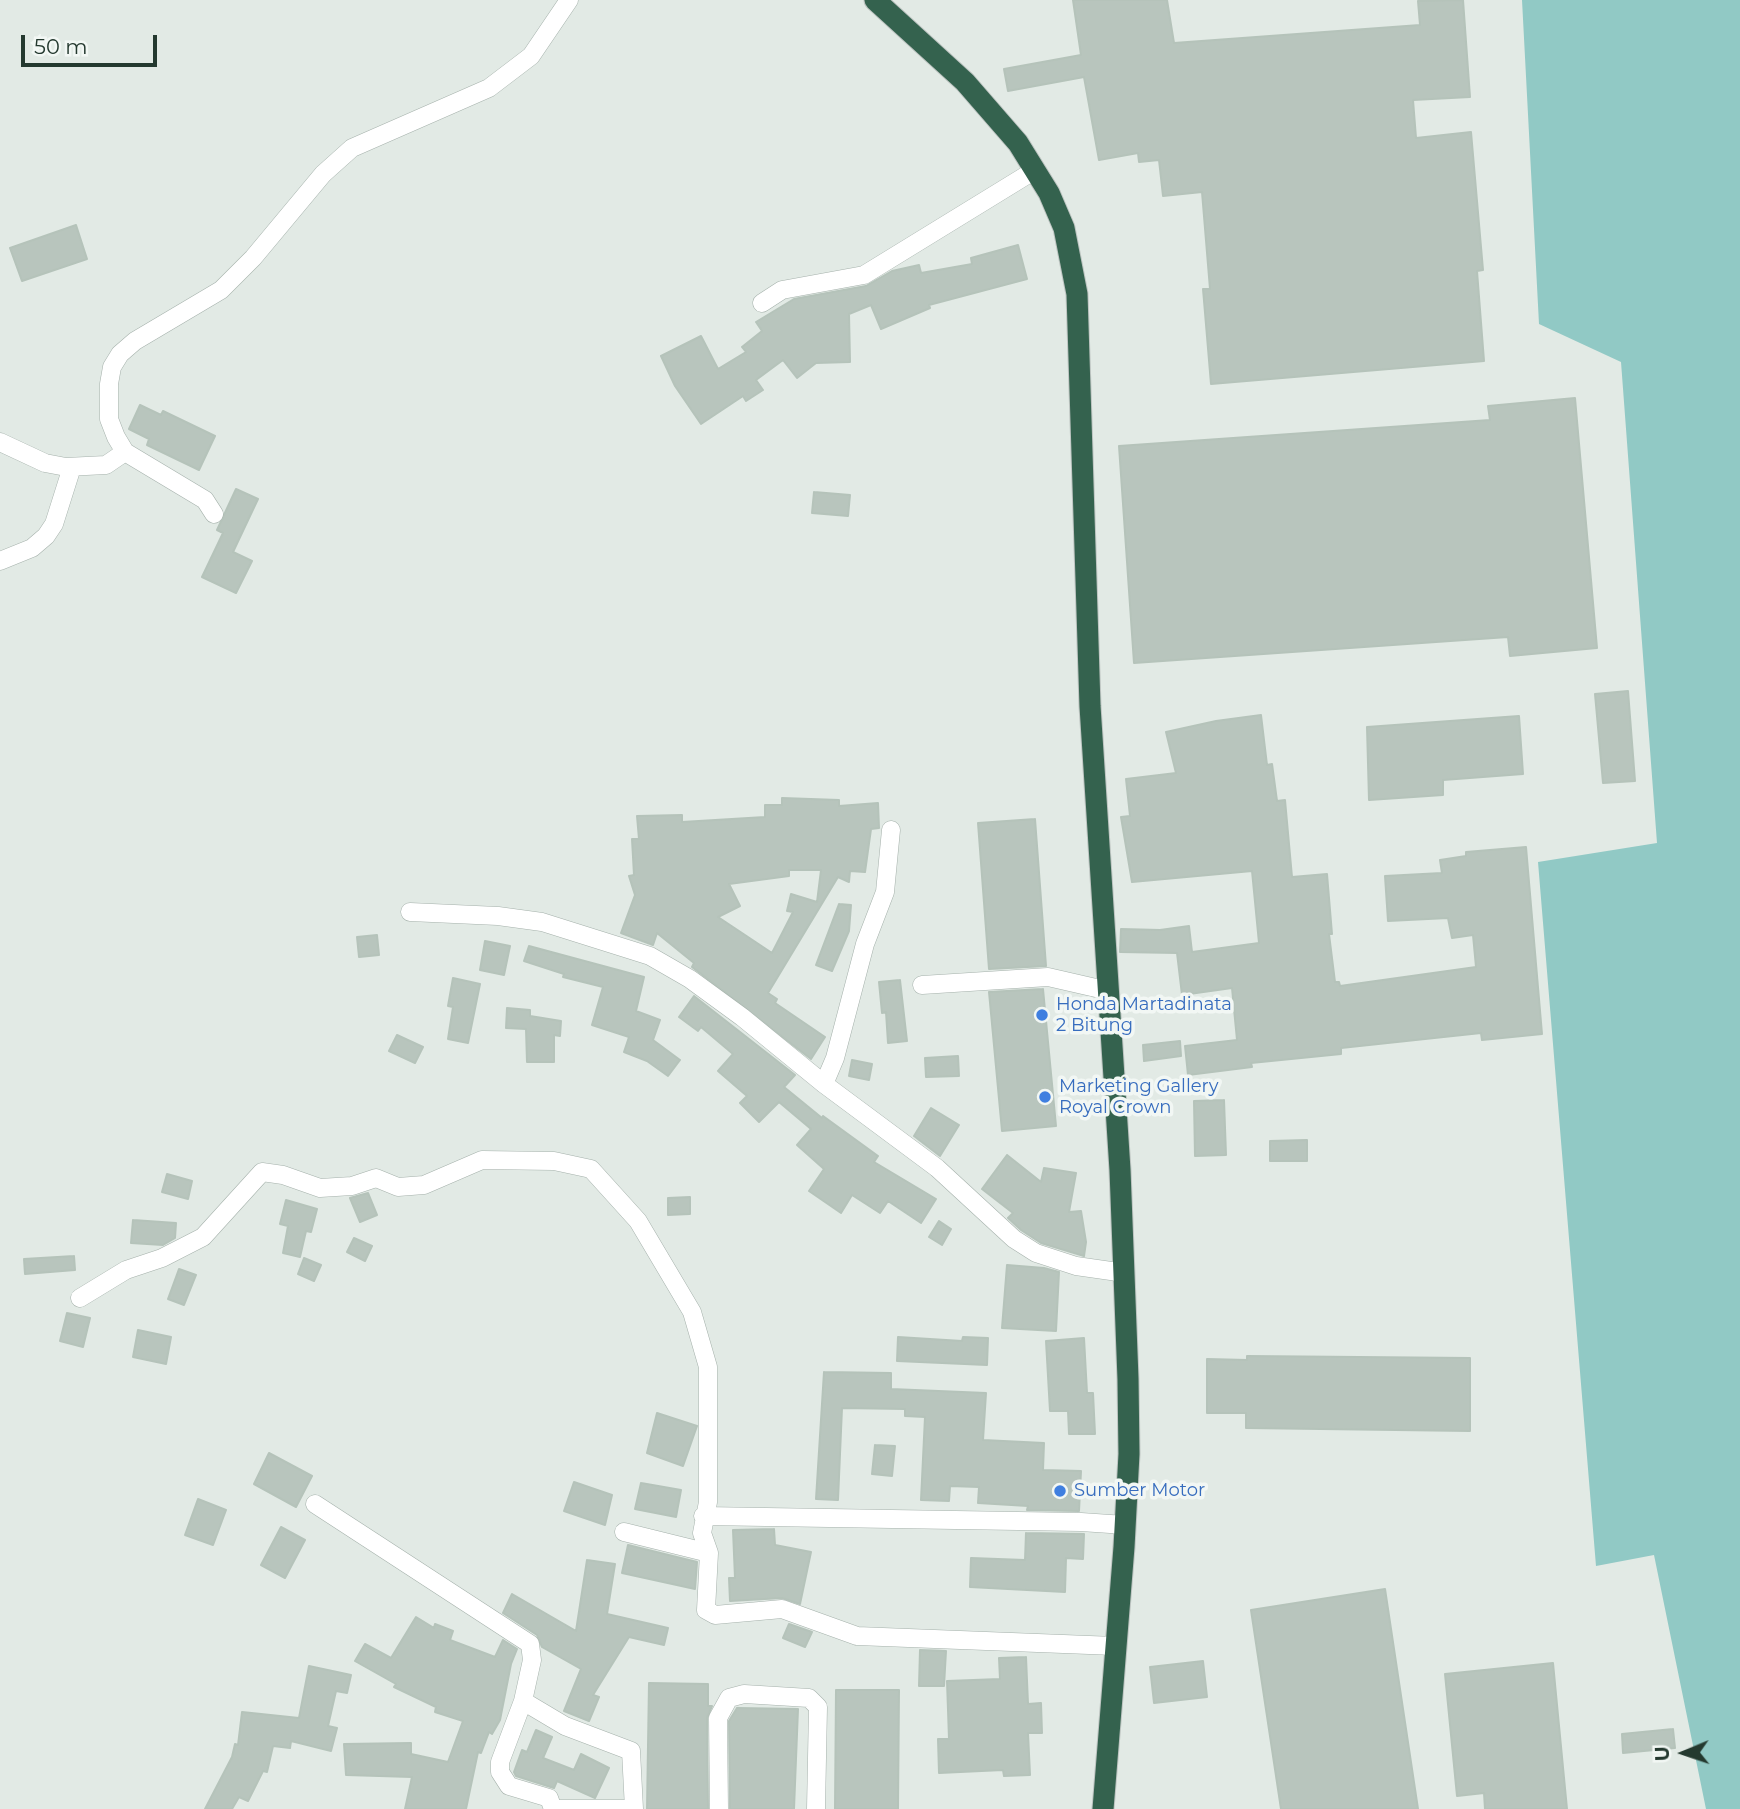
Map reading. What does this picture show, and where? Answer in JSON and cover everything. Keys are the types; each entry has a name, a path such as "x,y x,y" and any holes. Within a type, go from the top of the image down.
{"highway":[{"path":"875,0 965,82 1000,120 1035,170 1064,228 1072,262 1079,316 1087,640 1125,1273 1129,1454 1103,1809"}],"street":[{"path":"214,514 205,500 188,487 125,452 116,438 110,419 109,384 112,367 120,354 135,341 221,290 253,258 323,174 352,148 489,88 531,56 569,0"},
{"path":"762,303 782,290 864,275 1035,170"},
{"path":"0,442 45,463 72,467 106,465 125,452"},
{"path":"0,561 32,548 46,536 54,524 72,467"},
{"path":"824,1084 835,1058 865,944 885,892 891,830"},
{"path":"410,912 498,916 542,922 650,956 690,979 742,1017 824,1084 937,1168 1014,1239 1036,1253 1076,1266 1125,1273"},
{"path":"922,985 1048,978 1109,991"},
{"path":"80,1298 126,1270 162,1258 203,1237 262,1172 283,1175 320,1188 352,1186 376,1178 398,1187 424,1185 482,1160 554,1161 591,1169 638,1221 692,1312 708,1367 708,1502 703,1516 702,1533 709,1553 706,1610 715,1615 782,1609 856,1636 1115,1646"},
{"path":"315,1504 530,1644 532,1660 523,1701 500,1762 500,1772 509,1786 549,1798 553,1809 634,1809 631,1751 565,1726 523,1701"},
{"path":"703,1516 1081,1521 1125,1525"},
{"path":"624,1532 709,1553"},
{"path":"719,1809 718,1718 729,1698 744,1694 809,1699 818,1707 816,1809"}],"water":[{"path":"1522,0 1740,0 1740,1809 1706,1809 1654,1555 1596,1566 1538,862 1657,843 1621,362 1539,324"}],"building":[{"path":"1073,0 1167,0 1174,43 1420,25 1418,1 1463,0 1470,97 1413,100 1416,138 1471,132 1483,270 1477,271 1484,361 1211,384 1203,289 1210,289 1202,192 1163,196 1159,160 1139,162 1138,153 1099,160 1084,77 1008,91 1004,69 1081,55"},
{"path":"76,225 87,259 22,281 10,248"},
{"path":"1018,245 1027,279 929,305 930,308 881,329 871,305 849,314 850,362 816,363 797,378 783,360 756,380 763,390 746,401 743,396 701,424 675,386 661,356 701,336 718,369 746,352 742,347 762,331 756,322 794,299 866,286 892,271 919,265 921,273 972,264 971,258"},
{"path":"1575,398 1597,648 1510,656 1508,637 1134,663 1119,446 1490,420 1488,406"},
{"path":"140,405 161,415 163,411 215,436 199,470 147,445 149,439 129,429"},
{"path":"236,489 258,499 233,552 252,561 236,593 202,577 223,533 217,530"},
{"path":"814,492 850,495 848,516 812,513"},
{"path":"1628,691 1635,781 1603,783 1595,694"},
{"path":"1261,715 1267,765 1272,764 1277,801 1285,800 1292,877 1327,874 1332,934 1329,934 1335,982 1339,982 1340,986 1476,967 1473,935 1452,938 1448,918 1388,921 1385,876 1442,873 1440,860 1466,856 1466,852 1526,847 1542,1034 1482,1040 1481,1033 1341,1048 1341,1054 1251,1063 1252,1067 1188,1075 1185,1046 1237,1040 1232,988 1182,995 1177,953 1120,952 1121,929 1160,930 1189,926 1192,952 1259,943 1252,871 1132,882 1121,817 1130,816 1126,779 1176,773 1166,732"},
{"path":"1519,716 1523,774 1443,780 1443,795 1369,800 1367,727"},
{"path":"782,798 839,800 839,806 878,803 879,828 871,829 865,872 850,871 849,882 838,877 768,993 777,999 775,1003 825,1037 811,1059 692,967 694,963 657,933 653,945 621,933 635,895 629,876 634,875 632,839 639,839 637,816 682,815 682,822 765,817 765,805 782,805","holes":["789,870 821,870 817,902 791,894 787,911 793,912 772,953 718,917 740,906 729,884 789,876"]},
{"path":"1035,819 1046,966 989,969 978,823"},
{"path":"839,904 851,905 849,931 832,971 816,965"},
{"path":"377,935 379,955 359,957 357,937"},
{"path":"485,941 510,946 504,975 480,970"},
{"path":"529,946 644,977 636,1011 660,1020 653,1040 680,1060 668,1076 647,1061 624,1052 629,1037 592,1025 603,987 563,977 564,974 524,961"},
{"path":"453,978 480,984 468,1043 448,1039 453,1007 448,1006"},
{"path":"900,980 907,1041 888,1043 886,1012 882,1013 879,982"},
{"path":"1043,989 1056,1126 1002,1131 989,992"},
{"path":"694,996 795,1075 784,1087 822,1118 823,1116 878,1156 874,1162 936,1199 921,1223 888,1201 880,1213 852,1195 841,1213 809,1191 824,1169 797,1145 811,1129 779,1102 759,1122 740,1103 747,1096 718,1071 733,1054 701,1027 698,1031 679,1017"},
{"path":"507,1008 530,1010 530,1016 561,1021 560,1036 554,1035 554,1062 527,1062 526,1029 506,1028"},
{"path":"397,1035 423,1047 415,1063 389,1051"},
{"path":"1180,1041 1181,1056 1144,1061 1143,1045"},
{"path":"958,1056 959,1076 926,1077 925,1058"},
{"path":"852,1060 872,1064 869,1080 849,1076"},
{"path":"1224,1100 1226,1155 1195,1156 1194,1101"},
{"path":"931,1108 959,1125 940,1156 914,1136"},
{"path":"1307,1140 1307,1161 1270,1161 1270,1141"},
{"path":"1007,1155 1041,1182 1044,1168 1076,1173 1069,1212 1081,1211 1086,1242 1084,1256 1041,1243 1021,1230 1008,1218 1013,1213 982,1189"},
{"path":"167,1174 192,1181 188,1199 162,1192"},
{"path":"368,1193 377,1215 360,1222 350,1198"},
{"path":"690,1197 690,1214 668,1215 668,1198"},
{"path":"286,1200 317,1209 311,1232 306,1231 300,1257 283,1253 288,1226 280,1224"},
{"path":"133,1220 176,1223 175,1238 163,1245 131,1243"},
{"path":"939,1221 951,1229 942,1245 929,1237"},
{"path":"354,1238 372,1246 365,1261 347,1252"},
{"path":"74,1256 75,1270 25,1274 24,1259"},
{"path":"304,1258 321,1265 314,1281 298,1274"},
{"path":"1007,1265 1059,1272 1056,1331 1002,1328"},
{"path":"179,1269 196,1275 184,1305 168,1299"},
{"path":"67,1313 90,1318 83,1347 60,1341"},
{"path":"138,1330 171,1337 166,1364 133,1357"},
{"path":"898,1337 962,1341 963,1337 988,1338 987,1365 897,1361"},
{"path":"1084,1338 1087,1393 1093,1393 1095,1434 1069,1434 1068,1411 1050,1411 1046,1341"},
{"path":"1247,1356 1470,1358 1470,1431 1246,1428 1246,1413 1207,1413 1207,1359 1247,1360"},
{"path":"824,1372 891,1373 891,1389 986,1393 983,1440 1044,1443 1043,1470 1081,1471 1079,1511 1027,1510 1028,1506 978,1503 979,1487 950,1486 949,1501 921,1500 925,1417 905,1416 905,1409 842,1408 838,1500 816,1499"},
{"path":"657,1413 697,1426 683,1466 647,1453"},
{"path":"875,1445 895,1446 892,1476 872,1474"},
{"path":"269,1453 312,1476 296,1507 254,1484"},
{"path":"574,1482 612,1495 605,1525 564,1511"},
{"path":"641,1483 681,1490 676,1517 635,1509"},
{"path":"198,1499 226,1510 213,1545 185,1535"},
{"path":"281,1527 305,1540 285,1578 261,1565"},
{"path":"774,1529 775,1545 811,1552 800,1604 782,1598 730,1601 729,1578 735,1578 733,1530"},
{"path":"1026,1533 1084,1534 1083,1559 1066,1558 1065,1592 970,1587 971,1558 1025,1560"},
{"path":"628,1545 697,1562 695,1589 622,1573"},
{"path":"587,1560 615,1564 607,1614 668,1628 664,1645 629,1637 593,1695 599,1697 589,1721 564,1711 581,1669 542,1647 537,1635 503,1613 512,1594 576,1631"},
{"path":"1385,1589 1418,1809 1281,1809 1251,1610"},
{"path":"416,1617 434,1628 435,1624 453,1631 450,1640 495,1657 503,1640 517,1649 511,1664 500,1720 492,1734 489,1732 481,1753 478,1752 466,1809 405,1809 412,1777 346,1775 344,1744 411,1743 411,1754 448,1762 463,1721 435,1712 436,1707 394,1687 396,1684 355,1661 365,1644 391,1658"},
{"path":"789,1624 812,1632 805,1647 783,1638"},
{"path":"920,1650 946,1651 944,1686 919,1686"},
{"path":"1026,1657 1028,1704 1041,1703 1042,1733 1028,1733 1030,1775 1004,1776 1003,1770 939,1773 938,1739 949,1739 947,1681 1000,1679 999,1658"},
{"path":"1203,1661 1207,1697 1154,1703 1150,1667"},
{"path":"1553,1663 1567,1809 1485,1809 1484,1793 1457,1796 1445,1674"},
{"path":"309,1666 351,1675 347,1693 336,1691 328,1726 337,1728 331,1751 291,1741 290,1748 273,1746 267,1772 263,1771 248,1801 239,1797 232,1809 205,1809 232,1757 235,1744 238,1745 242,1712 299,1718"},
{"path":"649,1683 708,1684 708,1706 712,1706 707,1718 708,1809 647,1809"},
{"path":"836,1690 899,1690 898,1809 835,1809"},
{"path":"737,1708 798,1709 794,1809 730,1809 729,1721"},
{"path":"1673,1729 1675,1748 1623,1753 1622,1734"},
{"path":"536,1730 552,1737 543,1758 574,1770 581,1754 609,1768 595,1798 557,1781 554,1788 516,1776 514,1772 522,1750 527,1752"}],"place":[{"name":"Honda Martadinata 2 Bitung","path":"1042,1015"},
{"name":"Marketing Gallery Royal Crown","path":"1045,1097"},
{"name":"Sumber Motor","path":"1060,1491"}]}
